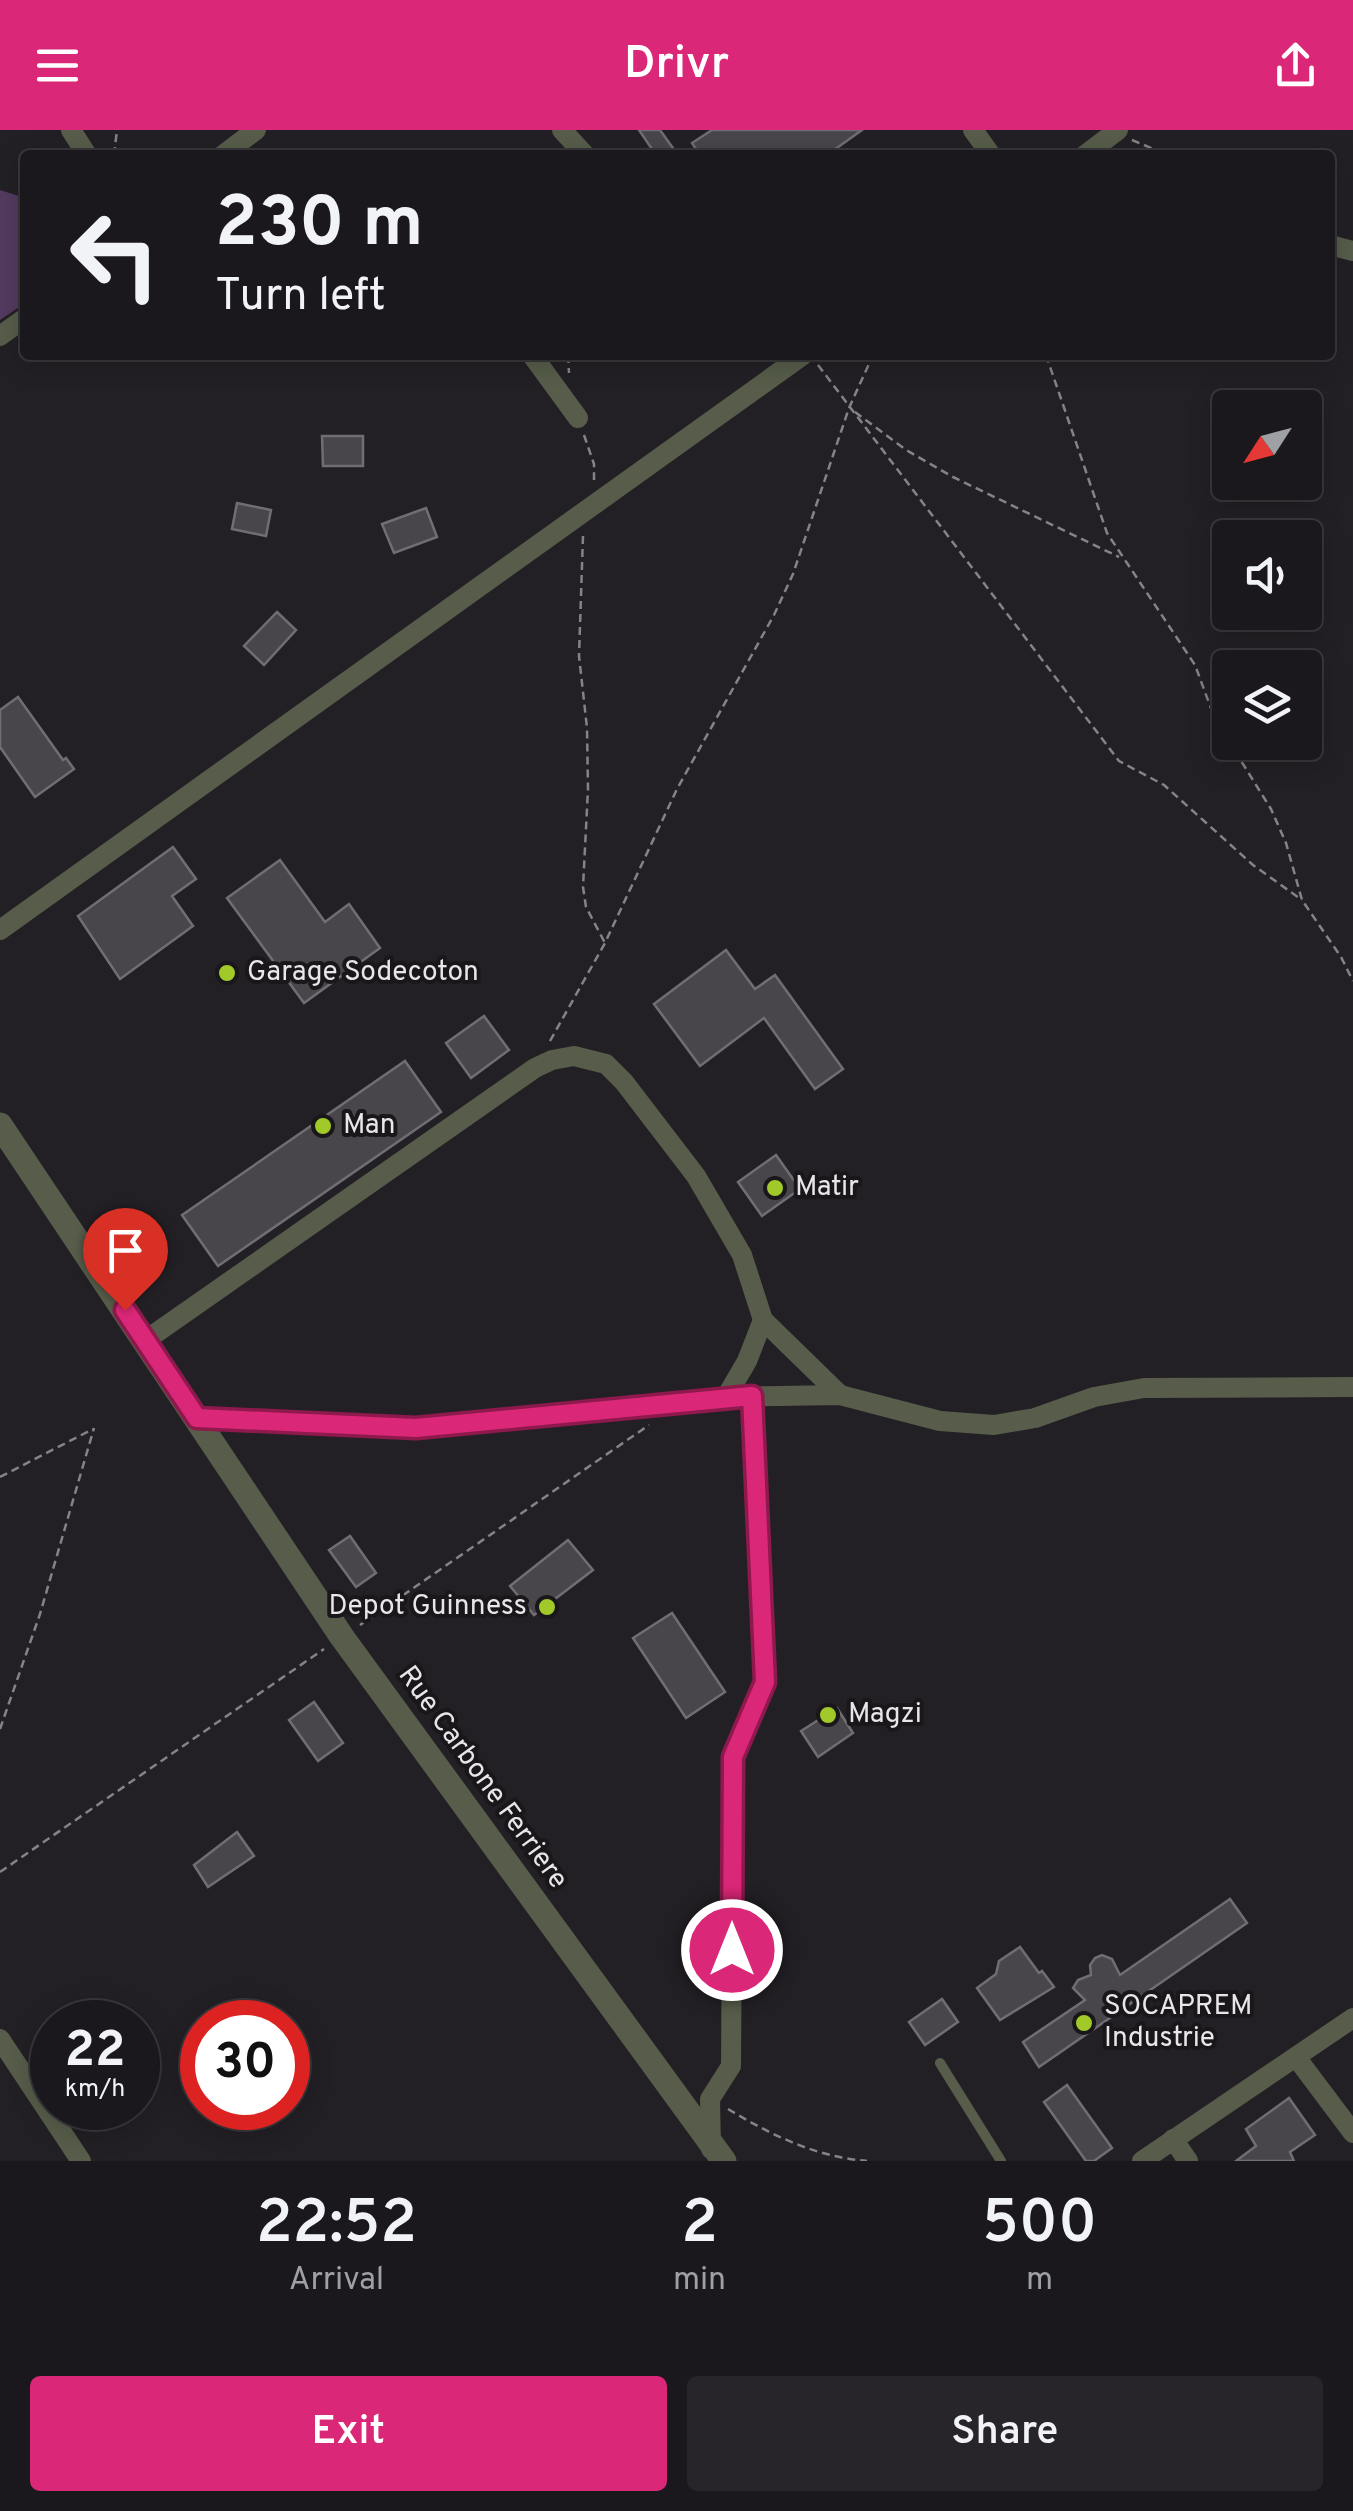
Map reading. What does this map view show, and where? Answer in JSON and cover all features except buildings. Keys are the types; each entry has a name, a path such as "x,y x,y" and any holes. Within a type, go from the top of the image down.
{"street":[{"path":"230,150 256,130"},
{"path":"562,130 581,150"},
{"path":"973,130 991,150"},
{"path":"1091,150 1116,131"},
{"path":"536,360 578,418"},
{"path":"769,360 780,370"},
{"path":"0,930 795,360"},
{"path":"146,1340 534,1068 574,1056 606,1064 624,1082 696,1176 724,1223 742,1255 763,1320 840,1395"},
{"name":"Rue Carbone Ferriere","path":"0,1125 342,1637 715,2155"},
{"path":"726,1397 748,1361 763,1320"},
{"path":"197,1418 416,1428 726,1397 840,1395 940,1421 994,1424 1036,1418 1094,1397 1144,1388 1348,1389"},
{"path":"715,2155 710,2098 730,2066 733,1757 765,1682 752,1396"},
{"path":"1142,2161 1353,2018"},
{"path":"0,2039 80,2161"},
{"path":"1296,2058 1353,2133"},
{"path":"1173,2139 1188,2161"}],"lane":[{"path":"940,2063 1001,2161"}],"path":[{"path":"1116,131 1157,150"},
{"path":"568,360 568,372"},
{"path":"815,360 1120,761 1164,785 1253,865 1302,900"},
{"path":"534,1068 605,943 677,789 787,588 849,408 871,360"},
{"path":"1048,360 1094,502 1120,558 1194,665 1214,719 1271,809 1286,842 1302,900 1353,981"},
{"path":"849,408 906,450 953,477 1120,558"},
{"path":"578,418 595,475 585,510 579,656 587,728 584,886 586,907 605,943"},
{"path":"0,1478 94,1428 40,1614 0,1729"},
{"path":"710,2098 773,2136 840,2159 866,2161"}],"shaded area":[{"path":"0,190 20,196 20,306 0,320"}],"place":[{"name":"Garage Sodecoton","path":"227,973"},
{"name":"Man","path":"323,1126"},
{"name":"Matir","path":"775,1188"},
{"name":"Depot Guinness","path":"547,1607"},
{"name":"Magzi","path":"828,1715"},
{"name":"SOCAPREM Industrie","path":"1084,2023"}],"route":[{"path":"125,1310 197,1418 416,1428 752,1396 765,1682 733,1757 732,1950"}]}
